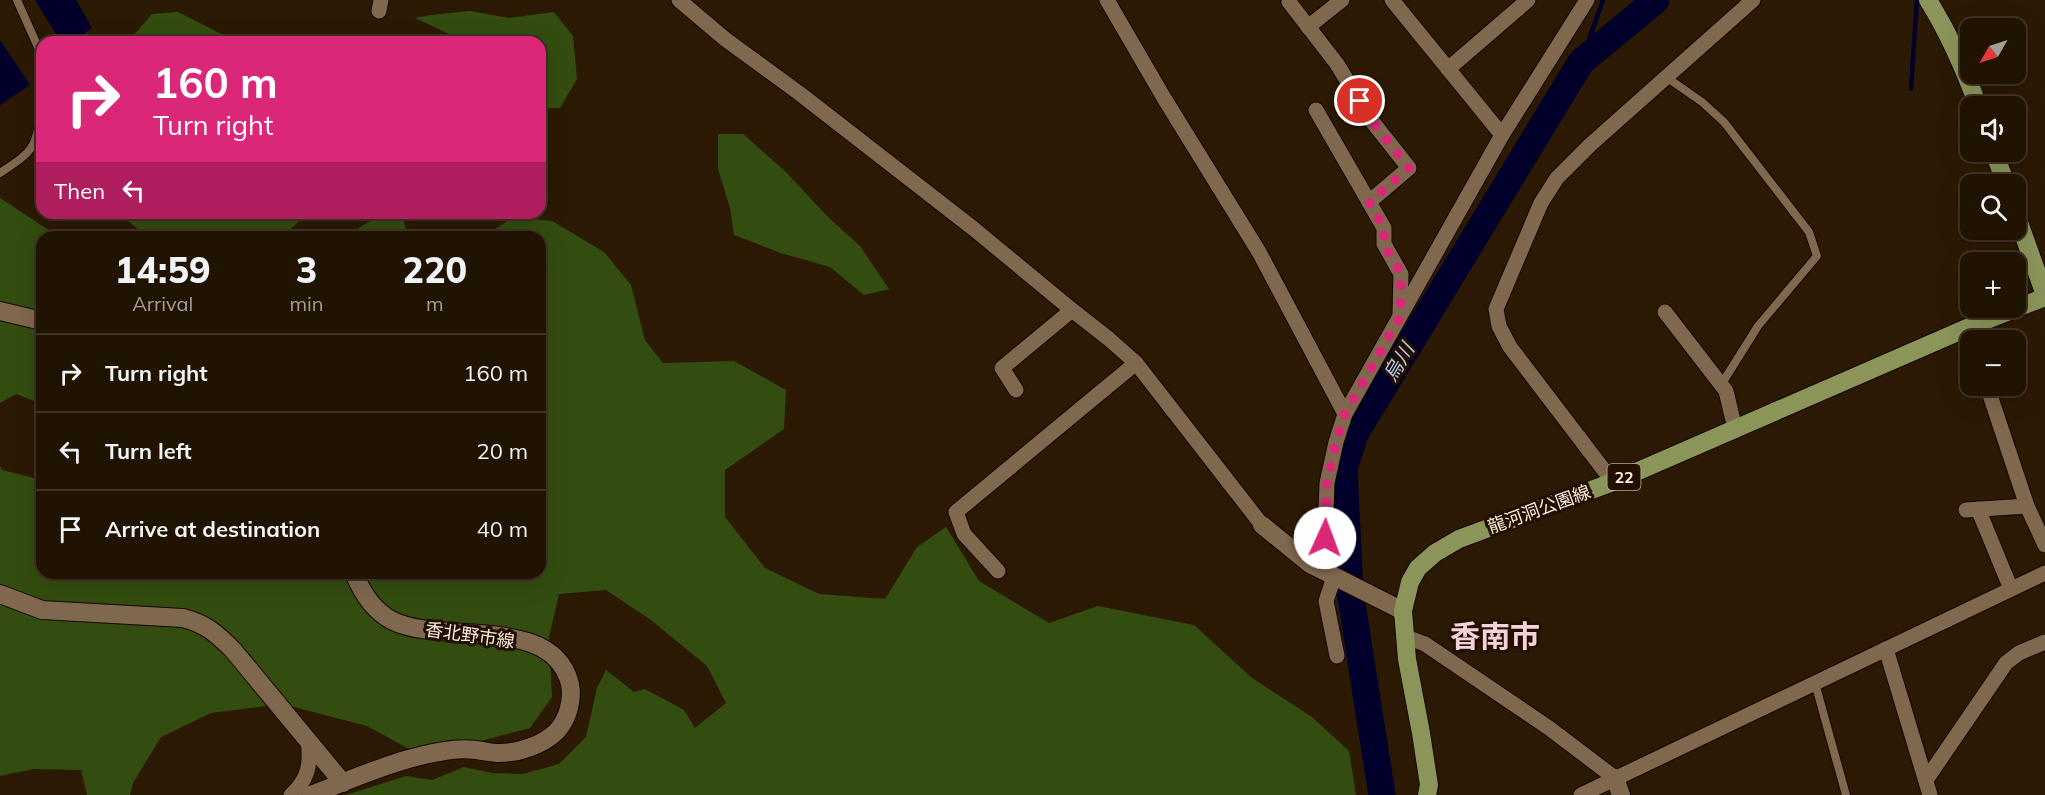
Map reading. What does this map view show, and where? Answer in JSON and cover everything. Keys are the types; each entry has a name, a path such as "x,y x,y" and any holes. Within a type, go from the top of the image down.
{"main road":[{"path":"1929,0 1949,34 1974,96"},
{"name":"龍河洞公園線","path":"1978,330 2045,296 2025,240"},
{"path":"0,311 36,320"},
{"name":"龍河洞公園線","path":"1427,795 1429,785 1404,636 1403,610 1410,582 1418,568 1435,553 1459,539 1612,482 1735,429 1960,338"},
{"path":"1262,525 1310,564 1403,610"},
{"name":"香北野市線","path":"311,795 412,758 445,750 499,753 540,744 559,729 570,706 571,691 567,675 556,658 542,647 501,636 436,630 394,622 373,606 357,579"},
{"path":"0,594 42,610 183,618 198,622 215,632 233,650 343,783"}],"street":[{"path":"680,0 725,39 799,93 974,229 1110,339 1136,363 1262,525"},
{"path":"1107,0 1164,98 1259,252 1345,414"},
{"path":"1308,27 1342,0"},
{"path":"1448,69 1528,0"},
{"path":"1310,564 1325,538 1327,483 1345,414 1502,135 1587,0"},
{"path":"1612,482 1510,347 1499,327 1496,309 1541,203 1557,178 1590,145 1752,0"},
{"path":"1289,2 1337,64 1371,120 1409,168 1369,202"},
{"path":"1398,2 1448,69 1502,135"},
{"path":"1316,110 1384,228 1384,244 1401,274 1400,317"},
{"path":"1016,390 1002,368 1072,310"},
{"path":"1665,312 1726,391 1735,429"},
{"path":"998,571 964,534 956,512 1136,363"},
{"path":"1990,396 2027,506 2045,545"},
{"path":"2012,589 1972,509 2027,506"},
{"path":"1581,795 1618,787 1815,683 2045,573"},
{"path":"1334,577 1326,601 1336,656"},
{"path":"1404,636 1425,644 1540,722 1618,787"},
{"path":"1928,787 2006,663 2019,653 2045,642"},
{"path":"1886,649 1928,787"},
{"path":"291,795 297,790 309,769 308,740"}],"lane":[{"path":"17,0 36,43"},
{"path":"1666,77 1702,102 1725,122 1809,232 1817,256 1758,326 1721,385"},
{"path":"0,172 28,154 36,141"},
{"path":"1815,683 1846,795"}],"green space":[{"path":"470,11 509,18 554,12 573,36 577,79 560,108 546,108 546,36 453,36 415,18"},
{"path":"178,12 225,36 133,36 152,14"},
{"path":"718,134 743,134 786,172 827,216 860,246 889,289 864,295 830,267 781,253 734,235 730,208 718,169"},
{"path":"0,198 50,231 36,231 36,402 16,394 0,403"},
{"path":"126,219 302,219 288,231 140,231"},
{"path":"374,219 403,219 406,231 354,231"},
{"path":"510,219 552,221 604,252 631,285 645,340 663,363 734,361 786,390 784,429 725,470 725,517 765,568 819,594 885,599 917,547 946,527 979,581 1049,623 1098,606 1194,625 1252,678 1312,717 1349,751 1356,795 346,795 406,776 432,780 464,767 492,773 523,774 559,764 586,737 597,688 606,670 634,692 645,689 684,710 695,728 726,703 707,666 651,620 606,590 559,594 549,637 552,697 530,728 477,742 411,750 367,726 282,704 211,713 161,737 133,783 130,795 87,795 81,770 34,769 0,776 0,466 2,470 36,478 36,579 546,579 546,231 493,231"}],"water":[{"path":"35,0 76,0 92,28 80,36 57,36"},
{"path":"0,40 30,85 0,105"}],"waterway":[{"path":"1581,62 1603,0"},
{"name":"烏川","path":"1382,795 1350,591 1344,469 1355,434 1581,62 1656,0"},
{"path":"1911,89 1917,0"}],"district":[{"name":"香南市","path":"1495,636"}],"route":[{"path":"1325,538 1327,483 1345,414 1400,317 1401,274 1384,244 1384,228 1369,202 1409,168 1371,120 1360,101"}]}
